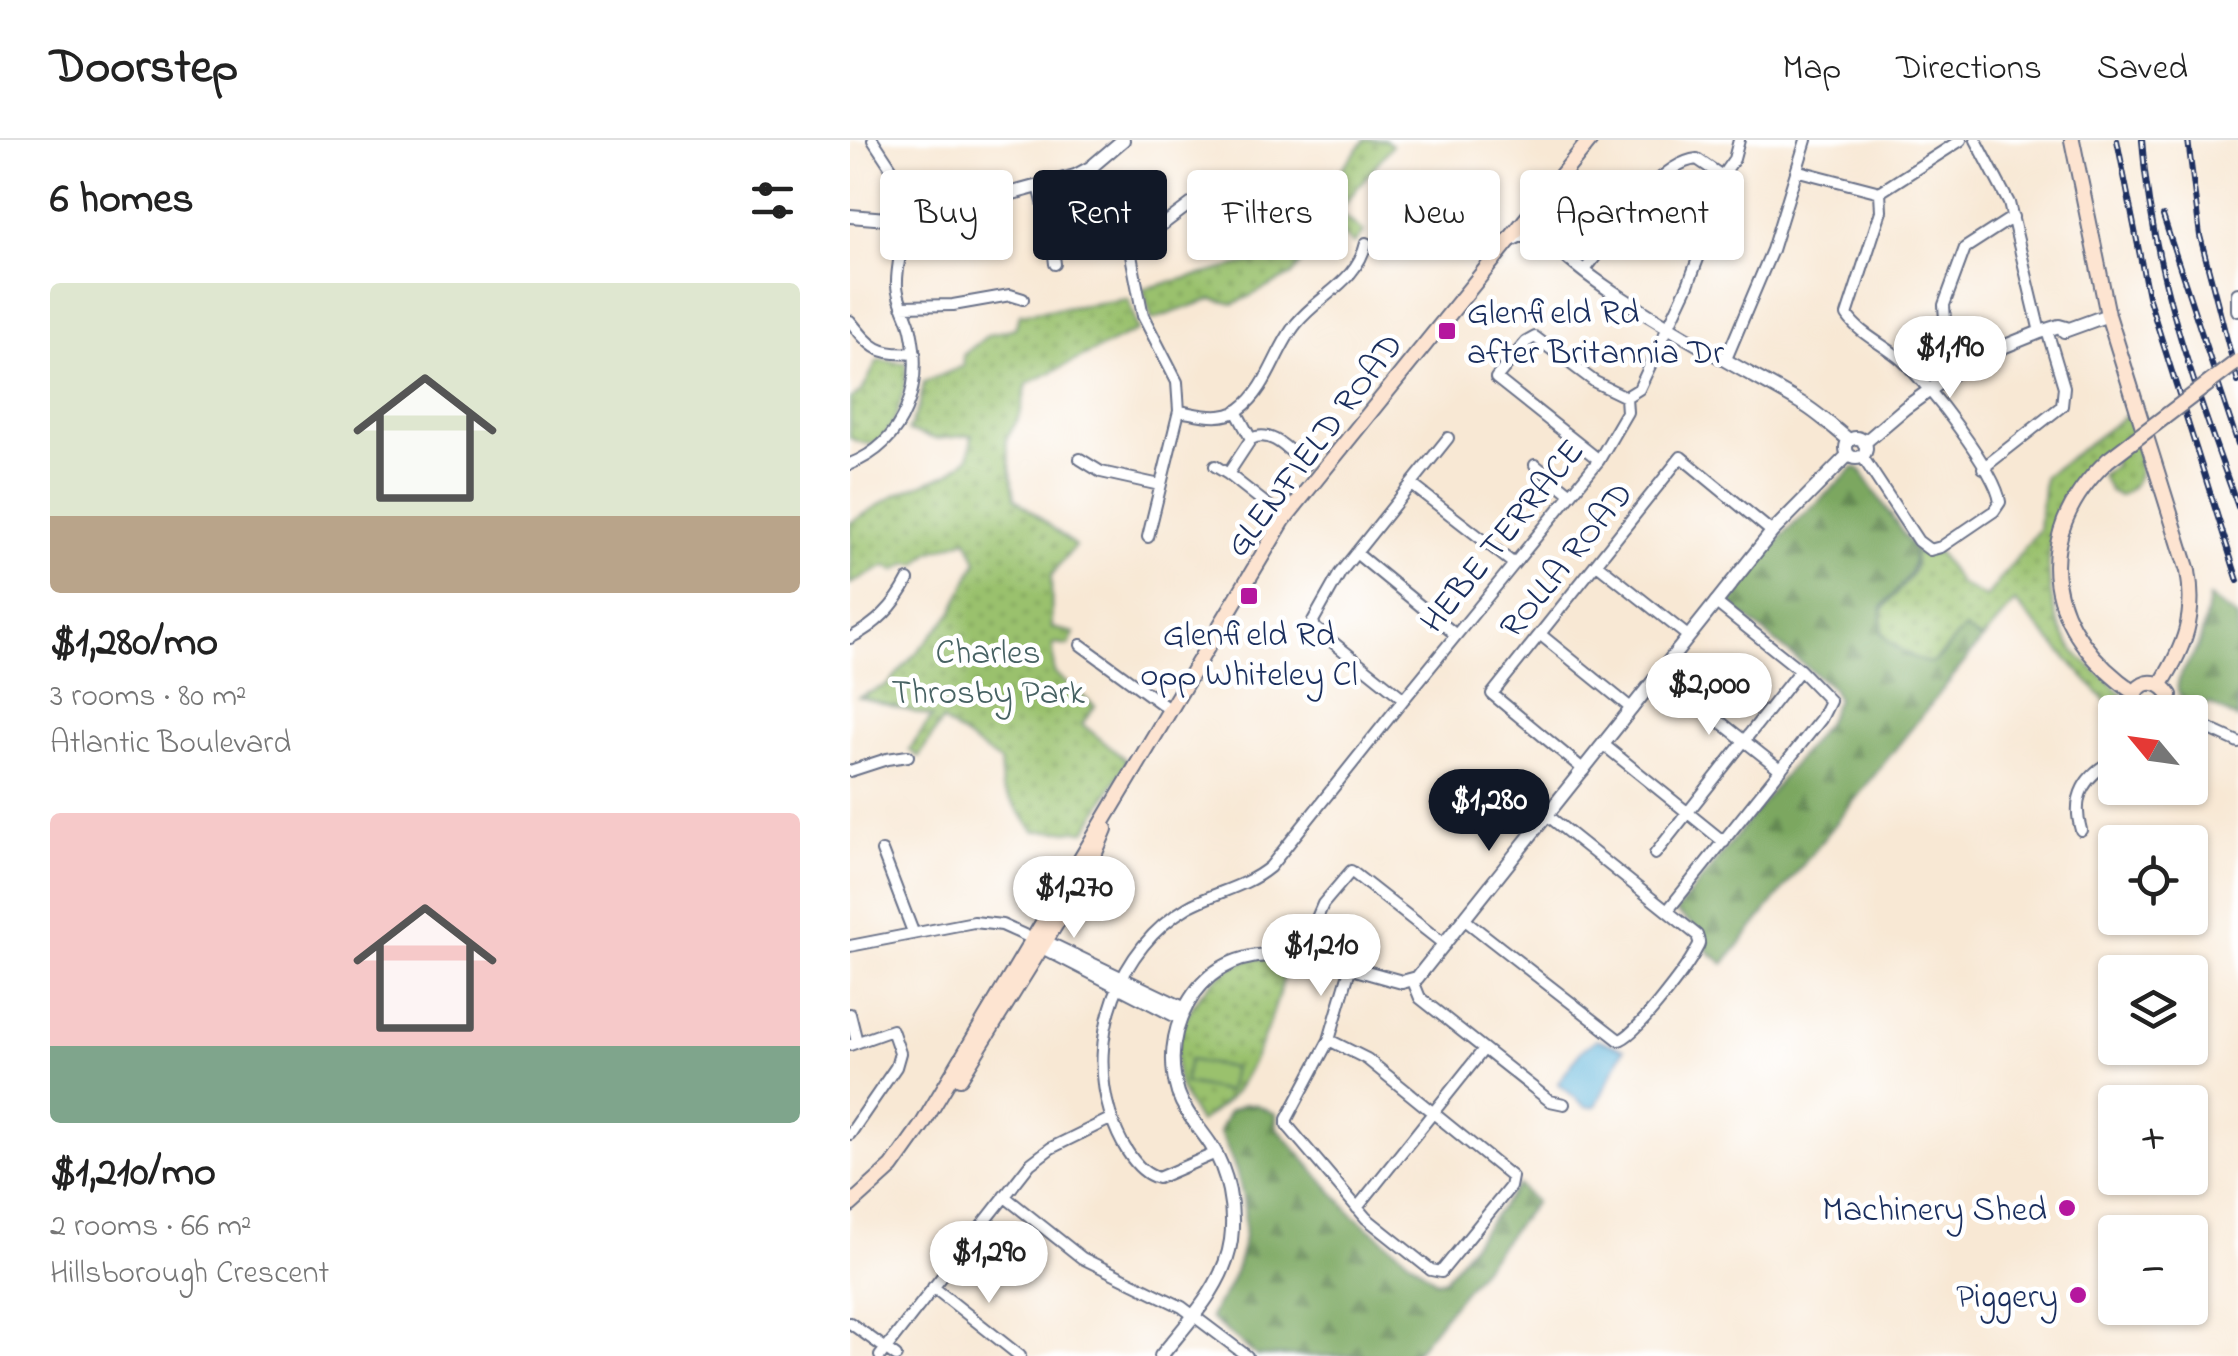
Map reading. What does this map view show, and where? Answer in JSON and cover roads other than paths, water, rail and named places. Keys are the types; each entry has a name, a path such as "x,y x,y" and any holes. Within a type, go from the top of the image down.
{"main road":[{"name":"GLENFIELD ROAD","path":"850,1205 906,1150 1089,868 1114,805 1284,520 1590,140"},
{"path":"2072,140 2108,315 2166,495 2192,593 2188,634 2160,684"},
{"path":"2170,695 2160,684 2143,684 2135,693 2099,666 2079,642 2066,617 2058,586 2058,550 2068,514 2085,484 2108,460 2238,361"},
{"name":"GLENFIELD ROAD","path":"850,1215 897,1174 922,1141 1040,943"}],"street":[{"path":"873,140 892,170"},
{"path":"1084,170 1123,140"},
{"name":"HEBE TERRACE","path":"1726,170 1739,140"},
{"path":"1726,360 1772,250 1806,140"},
{"path":"1798,170 1880,192 1961,140"},
{"path":"1976,140 2009,203 2044,335 2064,387 2062,406 1983,468"},
{"path":"1673,170 1697,159 1713,170"},
{"path":"1573,260 1626,302 1805,405 1856,449 1918,540 1930,550 1942,547 1998,507 1998,493 1917,374 1847,315 1881,210 1880,192"},
{"path":"1167,222 1187,207"},
{"path":"850,216 880,218"},
{"path":"1974,360 1945,320 1944,305 1965,248 2013,217"},
{"path":"1507,242 1520,236"},
{"path":"1179,412 1213,416 1236,411 1258,390 1298,320 1336,288 1362,259 1366,243"},
{"path":"850,464 874,452 906,414 915,382 915,353 897,286 900,260"},
{"path":"1054,260 1054,264"},
{"path":"1132,260 1143,316 1173,370 1179,412 1148,537"},
{"path":"1585,270 1593,260"},
{"name":"HEBE TERRACE","path":"1120,982 1152,936 1176,916 1259,877 1270,867 1599,460 1627,412 1626,397 1639,389 1697,260"},
{"path":"2238,294 2238,310"},
{"path":"902,306 942,306 1010,295 1022,299"},
{"path":"1160,1356 1215,1284 1231,1242 1230,1200 1216,1154 1187,1114 1176,1085 1173,1050 1183,1013 1206,980 1236,962 1260,954 1301,956 1402,982 1413,981 1772,532 1856,449 1974,360 2108,315"},
{"path":"850,321 875,349 892,354 915,353"},
{"path":"1599,460 1496,378 1526,342 1535,338 1595,382 1626,397"},
{"path":"1236,411 1251,439"},
{"path":"1228,474 1251,439 1258,435 1270,436 1306,466"},
{"path":"1404,699 1316,628 1316,614 1356,553 1448,438"},
{"name":"ROLLA ROAD","path":"1584,770 1492,694 1681,458 1772,532"},
{"path":"1080,459 1102,472 1160,485"},
{"path":"1535,465 1571,494"},
{"path":"1215,466 1270,507"},
{"path":"1411,484 1514,564"},
{"path":"1356,553 1456,635"},
{"path":"1597,564 1689,637"},
{"path":"850,638 892,606 908,580"},
{"path":"1668,910 1828,706 1829,697 1800,670 1715,602"},
{"path":"1541,635 1632,709"},
{"path":"1080,645 1170,710"},
{"path":"1655,854 1800,670"},
{"path":"1660,674 1781,770"},
{"path":"2208,728 2238,742"},
{"path":"1604,744 1724,842"},
{"path":"850,771 908,756"},
{"path":"2080,830 2076,806 2084,782 2098,769"},
{"path":"1465,920 1619,1040 1629,1037 1697,949 1697,935 1547,815"},
{"path":"882,851 913,932"},
{"path":"1301,956 1323,904 1351,871 1444,945"},
{"path":"850,946 913,932 990,922 1014,929 1183,1013"},
{"path":"1329,1040 1367,1059 1510,1172 1510,1187 1441,1272 1431,1270 1357,1208 1287,1125 1329,1040 1350,968"},
{"path":"1413,981 1420,998 1550,1101 1564,1104"},
{"path":"1120,982 1106,1025 1103,1054 1112,1118 1134,1160 1154,1178 1163,1178 1216,1154"},
{"path":"850,1014 853,1044 892,1030 900,1058 867,1114 850,1134"},
{"path":"1357,1208 1484,1049"},
{"path":"883,1352 1038,1157 1112,1118"},
{"path":"1004,1196 1082,1258 1193,1315 1247,1356"},
{"path":"933,1287 1019,1356"},
{"path":"850,1323 883,1352 896,1356"}],"water":[{"path":"1597,1039 1624,1049 1596,1106 1586,1107 1558,1083 1582,1050"}],"railway":[{"path":"2117,140 2148,296 2238,581"},
{"path":"2142,140 2155,235 2177,327 2238,507"},
{"path":"2188,140 2200,236 2238,382"},
{"path":"2163,216 2238,444"}],"place":[{"name":"Glenfield Rd after Britannia Dr","path":"1447,331"},
{"name":"Glenfield Rd opp Whiteley Cl","path":"1249,596"},
{"name":"Machinery Shed","path":"2067,1208"},
{"name":"Piggery","path":"2078,1295"}],"park label":[{"name":"Charles Throsby Park","path":"988,671"}]}
